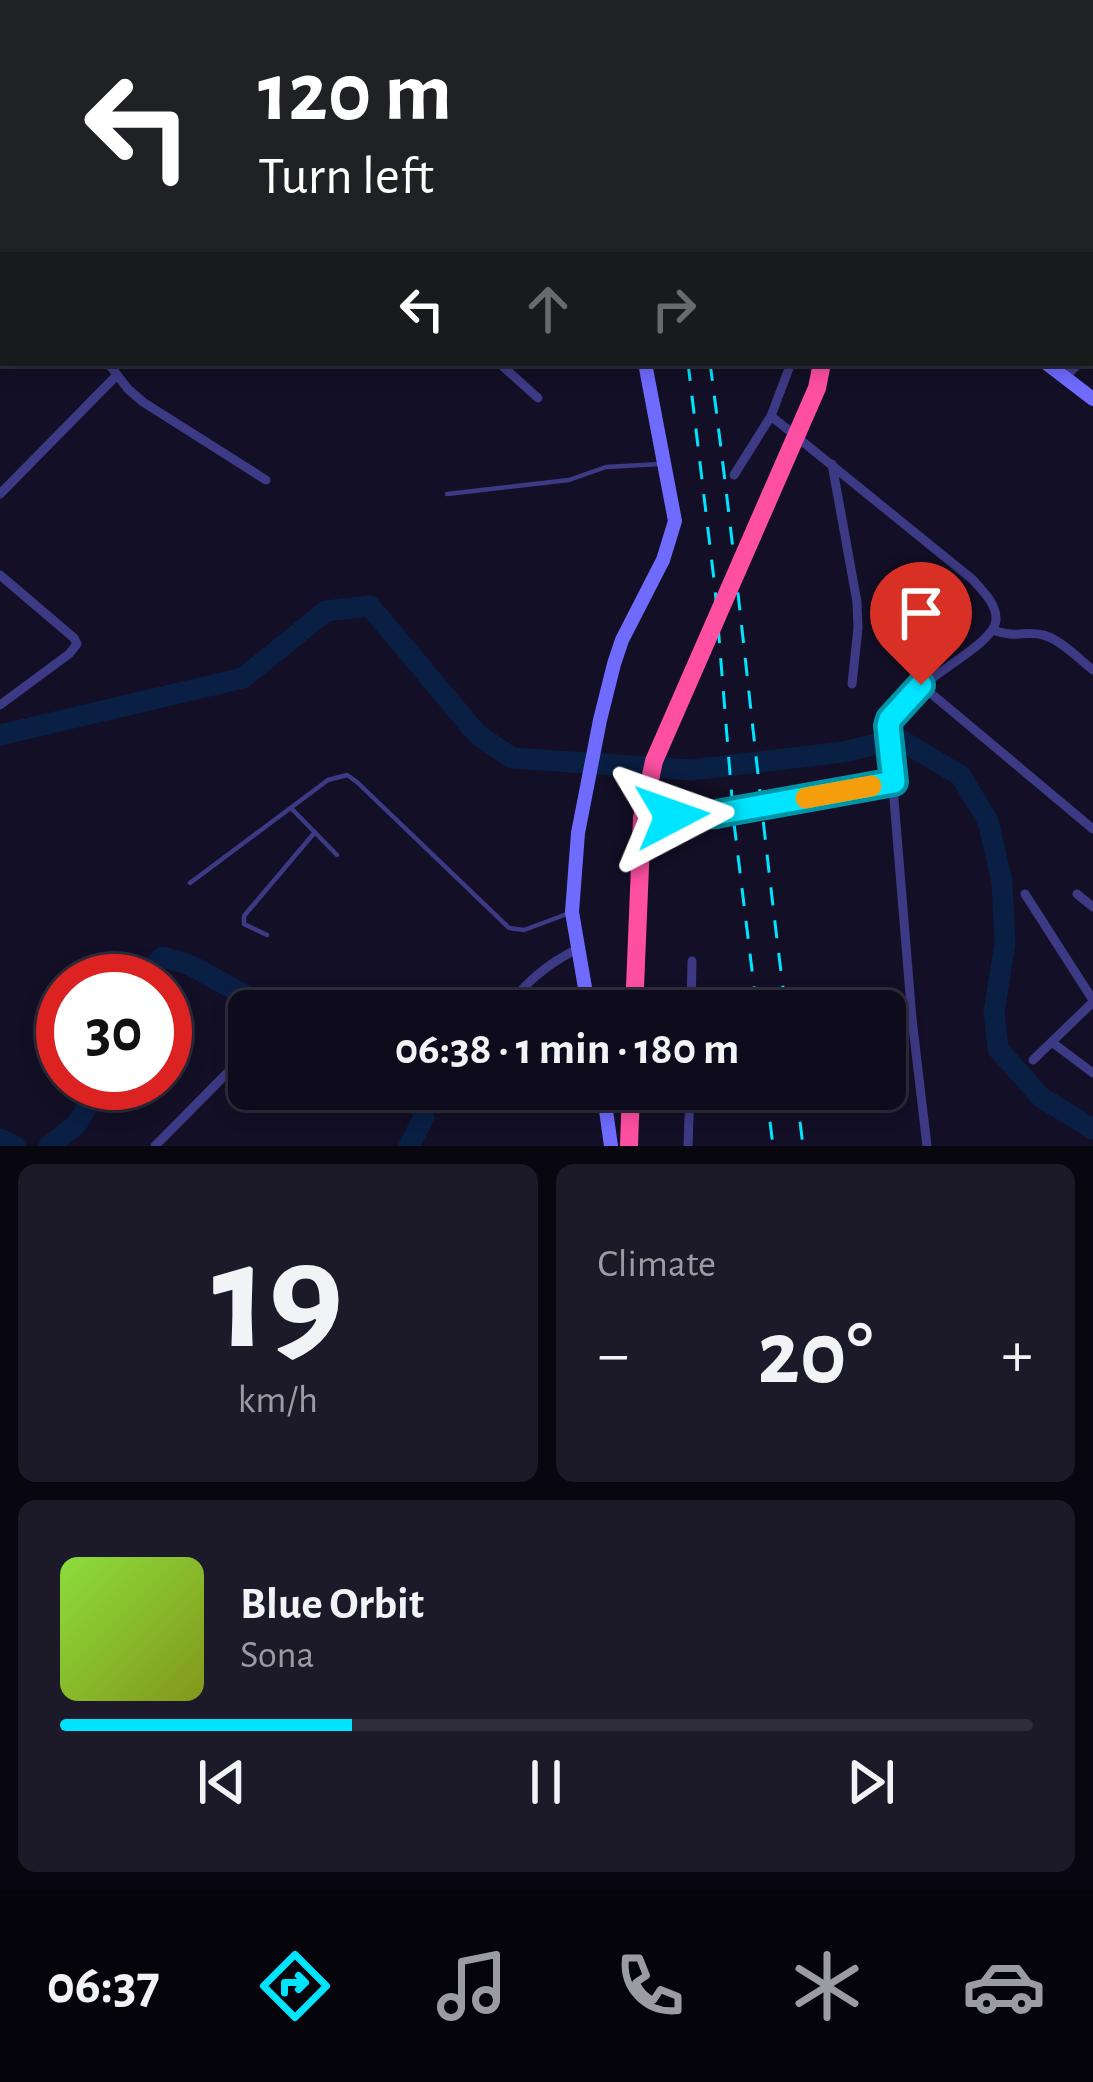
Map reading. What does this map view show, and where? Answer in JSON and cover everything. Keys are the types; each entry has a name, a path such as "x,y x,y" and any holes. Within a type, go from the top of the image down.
{"highway":[{"path":"635,990 642,818 654,760 817,388 821,366"},
{"path":"629,1146 630,1110"}],"main road":[{"path":"585,990 572,912 578,833 600,720 622,640 671,539 675,521 646,366"},
{"path":"1050,366 1093,398"},
{"path":"606,1110 610,1146"}],"street":[{"path":"110,366 143,402 266,480"},
{"path":"503,366 538,398"},
{"path":"734,476 771,416 790,366"},
{"path":"1065,378 1076,366"},
{"path":"0,494 116,376"},
{"path":"771,416 972,579 995,609 993,630 921,685 893,713 888,726 927,1146"},
{"path":"832,464 856,602 852,684"},
{"path":"0,575 76,644 0,705"},
{"path":"993,630 1011,636 1049,637 1093,670"},
{"path":"921,685 1093,829"},
{"path":"672,816 716,814 893,778"},
{"path":"1025,894 1093,1001 1033,1060"},
{"path":"1077,894 1093,908"},
{"path":"523,990 548,964 578,949"},
{"path":"691,990 692,961"},
{"path":"1053,1043 1093,1073"},
{"path":"155,1146 228,1072"},
{"path":"688,1146 689,1110"}],"lane":[{"path":"447,494 569,480 606,467 665,463"},
{"path":"190,883 328,780 347,776 508,928 524,930 572,912"},
{"path":"291,808 337,854"},
{"path":"267,935 244,924 244,916 315,832"}],"waterway":[{"path":"0,735 243,678 326,611 370,606 477,734 512,758 691,770 843,752 899,739 961,776 988,821 1002,882 1005,943 994,1012 998,1049 1042,1098 1093,1129"},
{"path":"192,966 235,990"},
{"path":"49,1146 77,1124 85,1110"},
{"path":"409,1146 424,1117 422,1110"},
{"path":"0,1139 15,1146"}],"railway":[{"path":"688,366 754,990"},
{"path":"710,366 783,990"},
{"path":"769,1110 773,1146"},
{"path":"799,1110 803,1146"}],"slow traffic":[{"path":"806,798 871,786"}],"route":[{"path":"672,816 716,814 894,782 888,726 893,713 921,685"}]}
